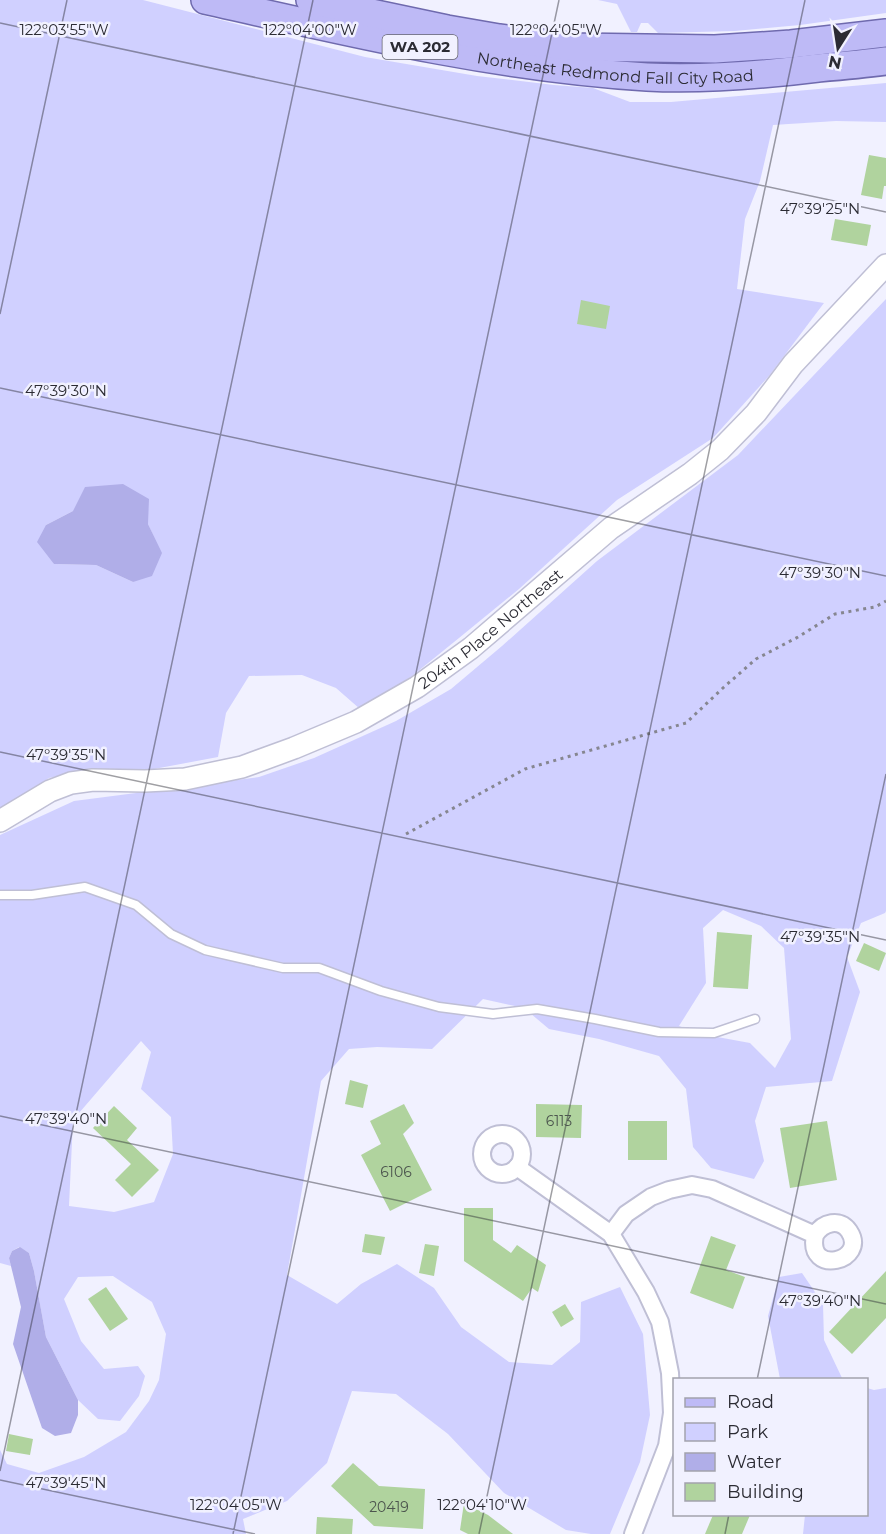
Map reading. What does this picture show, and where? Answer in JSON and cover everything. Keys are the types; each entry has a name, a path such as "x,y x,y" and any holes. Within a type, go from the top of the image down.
{"main road":[{"name":"Northeast Redmond Fall City Road","path":"205,0 442,52 495,61 639,76 713,77 886,61"},
{"name":"Northeast Redmond Fall City Road","path":"310,0 457,31 576,47 715,49 791,44 886,33"}],"street":[{"name":"204th Place Northeast","path":"0,821 50,791 71,783 93,780 185,779 242,767 356,722 417,687 471,648 611,528 690,474 720,450 756,413 793,364 886,265"},
{"path":"518,1167 611,1234 646,1293 660,1322 670,1373 672,1413 667,1446 633,1534"},
{"path":"611,1234 626,1214 651,1197 692,1185 712,1189 815,1235"}],"lane":[{"path":"0,895 32,896 85,887 136,905 171,934 205,950 283,968 319,969 381,991 439,1007 493,1014 537,1009 659,1032 714,1033 755,1019"}],"path":[{"path":"406,834 525,769 686,723 756,660 835,614 875,607 886,601"}],"green space":[{"path":"0,0 143,0 365,57 477,76 593,88 630,102 671,102 886,83 886,122 836,121 773,125 760,181 745,219 737,289 824,303 769,376 713,438 617,500 519,589 459,638 412,676 360,709 336,688 302,675 249,676 226,713 218,757 154,769 89,769 49,778 0,808","holes":["73,511 148,524 161,553 133,582 96,565 54,564 46,525"]},
{"path":"598,0 886,0 886,13 735,31 658,33 648,23 641,23 637,32 631,32 617,4"},
{"path":"886,299 886,911 861,923 847,957 860,992 832,1081 766,1087 755,1121 764,1161 754,1179 711,1168 693,1147 686,1089 659,1056 599,1039 549,1029 524,1008 483,999 432,1049 377,1047 349,1049 321,1081 287,1275 337,1304 361,1284 397,1264 434,1288 461,1327 509,1362 552,1365 580,1342 581,1302 620,1287 643,1334 650,1415 640,1462 610,1534 566,1530 504,1493 448,1434 396,1394 352,1391 327,1463 287,1501 243,1519 246,1534 0,1534 0,1450 7,1464 39,1473 84,1457 126,1432 149,1401 159,1380 166,1334 152,1302 113,1276 78,1277 64,1299 81,1341 104,1369 138,1366 145,1376 139,1396 120,1421 98,1419 78,1400 46,1337 29,1253 19,1247 12,1251 9,1258 11,1266 0,1263 0,835 74,801 259,777 314,758 396,721 451,689 597,561 738,455","holes":["723,910 761,926 784,948 791,1039 775,1068 750,1043 701,1034 679,1026 706,983 703,928","141,1041 151,1052 141,1089 171,1117 173,1154 154,1202 114,1212 69,1206 73,1120"]},
{"path":"802,1273 823,1304 824,1340 842,1378 780,1378 768,1316 779,1277"},
{"path":"868,1388 874,1390 886,1388 886,1534 803,1534 805,1516 868,1516"}],"water":[{"path":"123,484 149,499 148,524 162,553 152,576 133,582 96,565 54,564 37,542 46,525 73,511 85,487"},
{"path":"20,1247 29,1253 46,1337 78,1400 78,1415 71,1433 55,1436 42,1428 13,1344 21,1307 9,1258 12,1251"}],"building":[{"path":"869,155 886,158 886,186 884,186 882,199 861,195"},
{"path":"835,219 871,225 867,246 831,240"},
{"path":"581,300 610,306 606,329 577,324"},
{"path":"717,932 752,935 748,989 713,987"},
{"path":"864,943 886,953 879,971 856,961"},
{"path":"350,1080 368,1085 363,1108 345,1104"},
{"path":"404,1104 414,1123 403,1134 432,1190 390,1211 361,1155 381,1144 370,1121"},
{"path":"536,1104 582,1105 581,1138 536,1137"},
{"path":"114,1106 137,1128 127,1140 159,1170 132,1197 115,1180 131,1164 93,1128"},
{"path":"628,1121 667,1121 667,1160 628,1160"},
{"path":"827,1121 837,1180 790,1188 780,1128"},
{"path":"464,1208 493,1208 493,1240 511,1253 517,1245 546,1265 538,1292 532,1288 523,1301 464,1261"},
{"path":"365,1234 385,1237 381,1255 362,1252"},
{"path":"711,1236 736,1245 726,1270 745,1277 733,1309 690,1293"},
{"path":"425,1244 439,1246 434,1276 419,1273"},
{"path":"886,1271 886,1318 852,1354 829,1332"},
{"path":"106,1287 128,1319 110,1331 88,1299"},
{"path":"565,1304 574,1319 561,1327 552,1312"},
{"path":"9,1434 33,1439 30,1455 6,1451"},
{"path":"353,1463 379,1486 425,1489 423,1529 374,1526 331,1486"},
{"path":"464,1503 488,1515 513,1534 468,1534 460,1530"},
{"path":"713,1516 750,1516 742,1534 705,1534"},
{"path":"317,1517 353,1519 352,1534 316,1534"}]}
